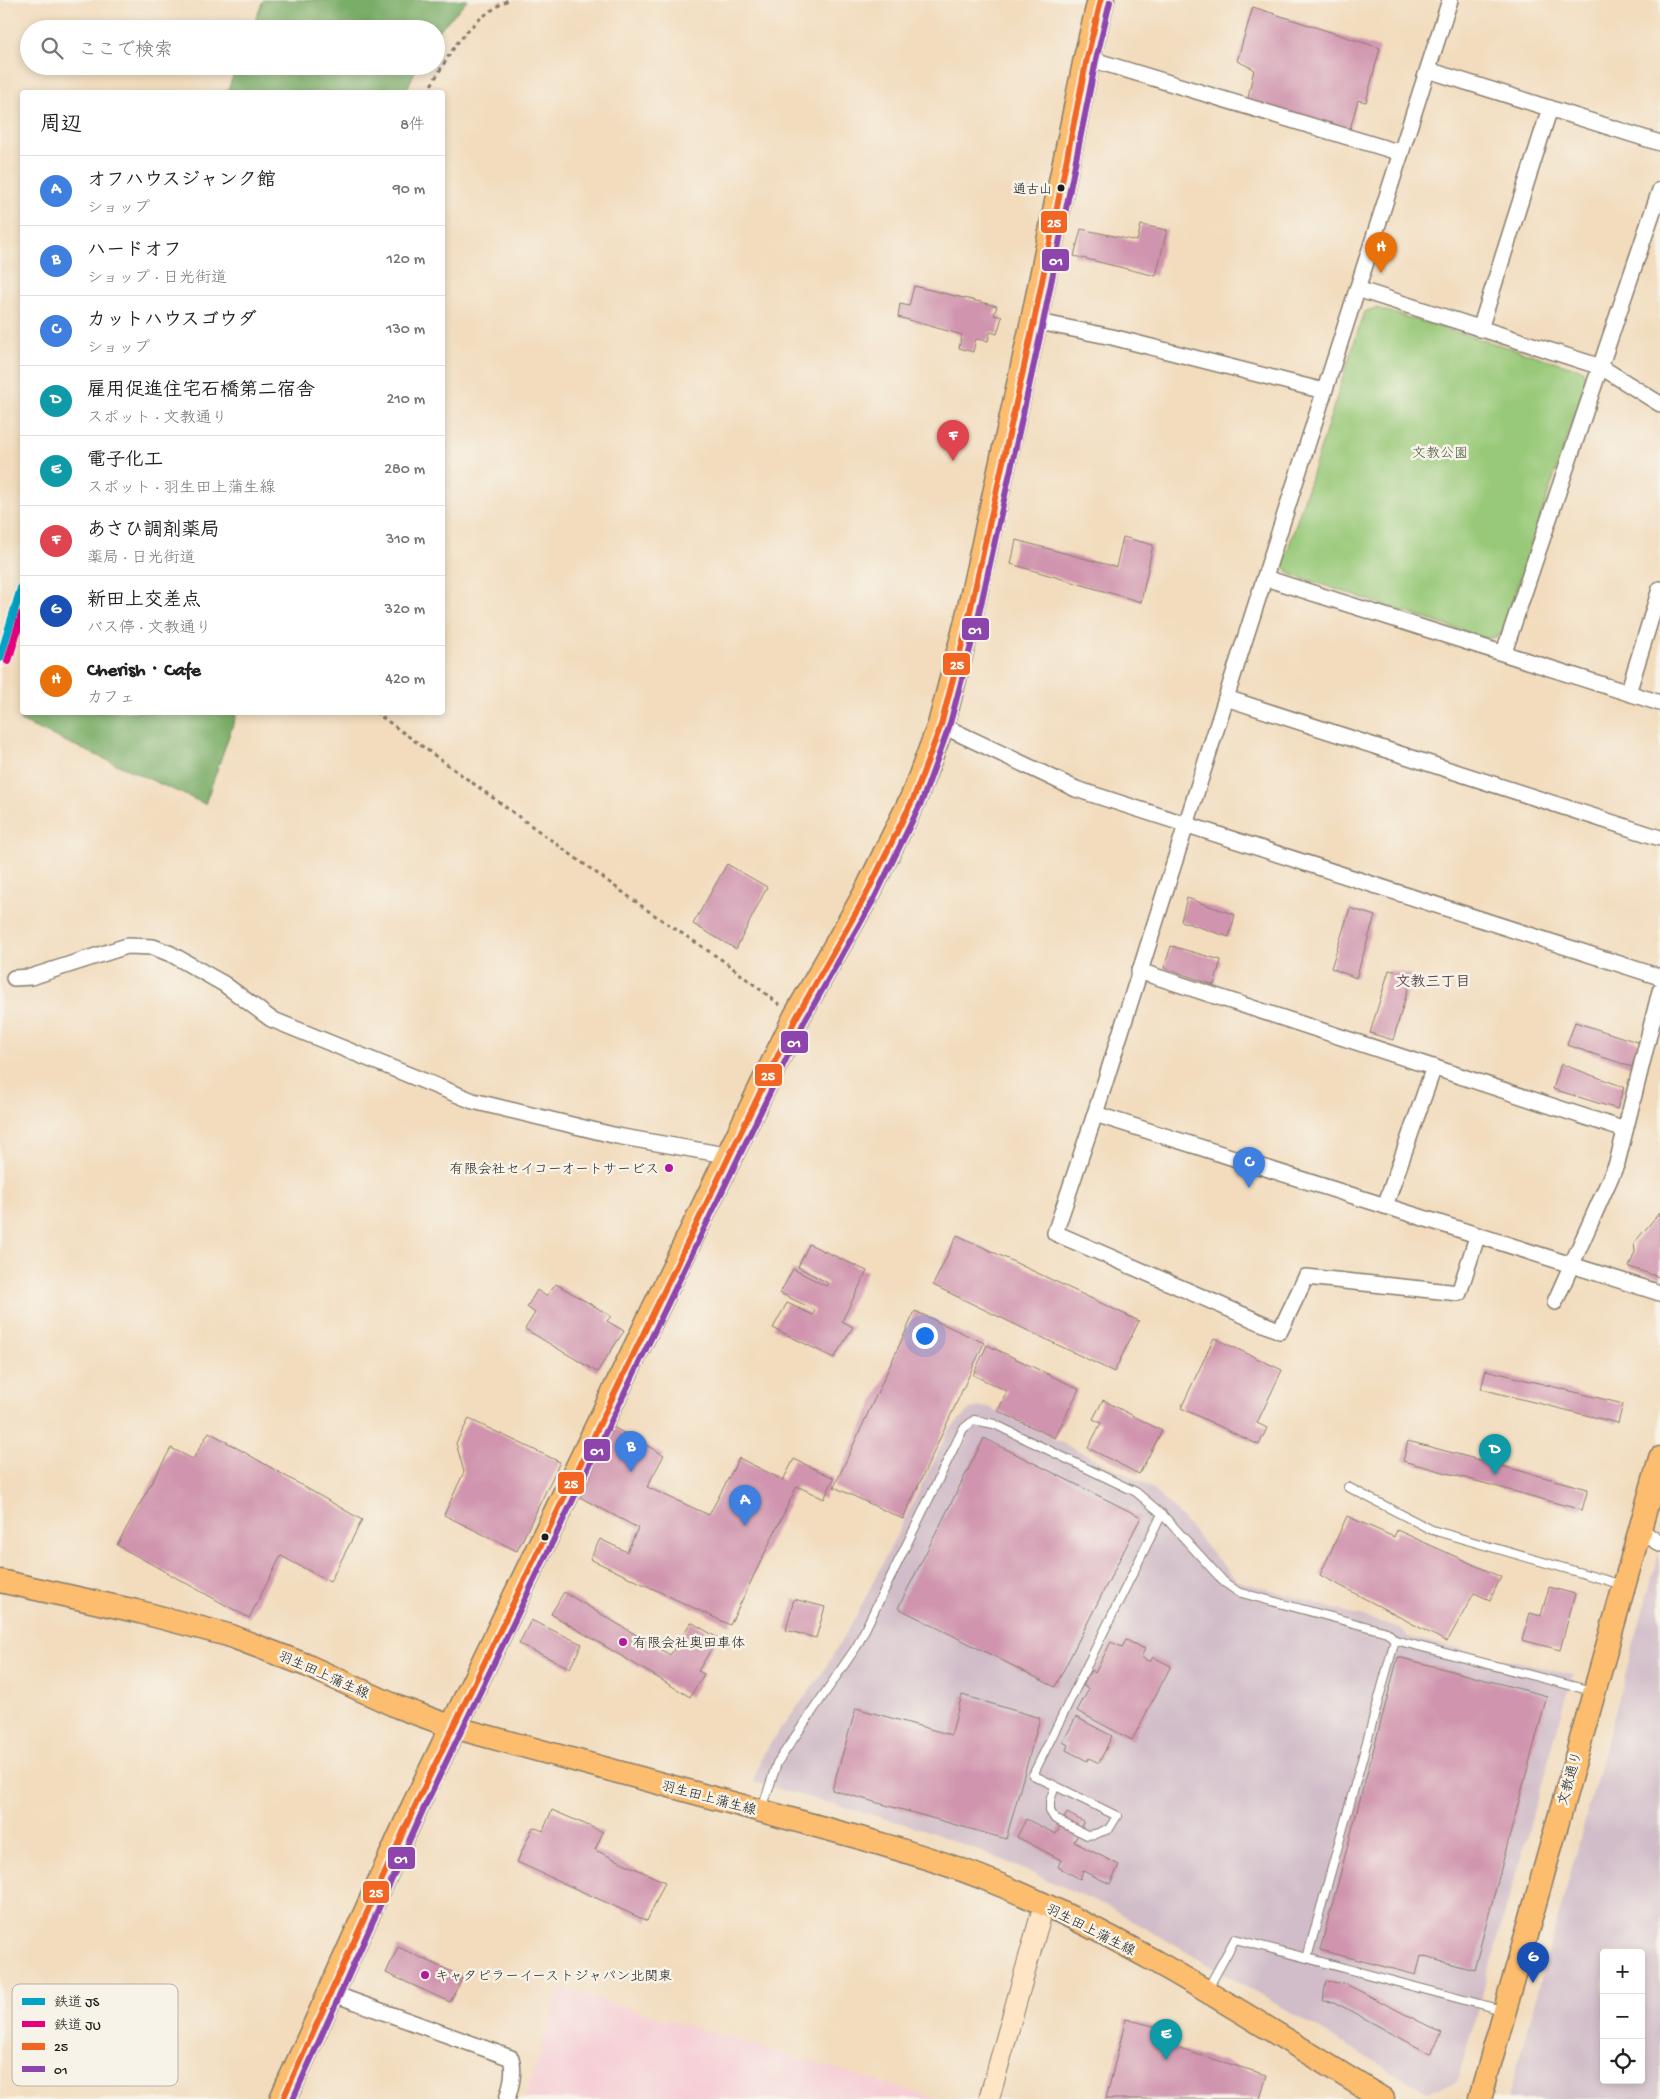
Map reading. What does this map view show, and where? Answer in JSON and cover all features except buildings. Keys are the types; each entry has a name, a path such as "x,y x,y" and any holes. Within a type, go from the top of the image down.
{"highway":[{"path":"283,2099 415,1806 796,1018 866,895 914,797 941,725 966,625 1034,321 1087,58 1101,0"}],"main road":[{"name":"文教通り","path":"1480,2099 1660,1458"},
{"name":"羽生田上蒲生線","path":"0,1581 136,1611 228,1635 306,1665 398,1706 453,1727 929,1858 983,1878 1044,1904 1143,1955 1206,1991 1383,2099"}],"street":[{"path":"1450,0 1095,1114 1055,1233 1280,1331 1306,1277 1458,1293 1477,1237"},
{"path":"1087,58 1401,153"},
{"path":"1428,70 1660,143"},
{"path":"1480,328 1550,108"},
{"path":"1504,652 1660,190"},
{"path":"1357,289 1601,367 1660,404"},
{"path":"1034,321 1121,340 1324,391"},
{"path":"1265,578 1504,652 1660,703"},
{"path":"1628,693 1660,589"},
{"path":"1226,698 1660,838"},
{"path":"941,725 1076,789 1186,826 1660,977"},
{"path":"14,978 30,977 128,946 153,947 171,954 224,984 271,1019 473,1101 617,1136 730,1156"},
{"path":"1139,972 1434,1066 1625,1130"},
{"path":"1555,1302 1618,1163 1660,990"},
{"path":"1385,1206 1434,1066"},
{"path":"1095,1114 1477,1237 1660,1293"},
{"path":"1640,1530 1660,1544"},
{"path":"989,2099 1044,1904"},
{"path":"331,1993 511,2058 514,2066 507,2099"}],"lane":[{"path":"762,1811 778,1763 857,1646 963,1428 974,1420 994,1424 1136,1492 1162,1514 1224,1582 1238,1592 1387,1632 1395,1640 1593,1692"},
{"path":"1348,1487 1432,1530 1624,1585"},
{"path":"1055,1786 1050,1801 1050,1811 1055,1819 1087,1835 1108,1829 1117,1816 1033,1775 1162,1514"},
{"path":"1307,1958 1395,1640"},
{"path":"1206,1991 1235,1939 1504,2011"}],"path":[{"path":"445,62 455,44 468,28 485,13 508,0"},
{"path":"429,90 438,75"},
{"path":"379,715 650,912 725,962 796,1018"}],"shaded area":[{"path":"991,1408 1146,1484 1171,1506 1236,1580 1401,1628 1408,1637 1573,1674 1457,2082 1427,2092 1109,1907 1000,1859 923,1829 753,1782 763,1753 821,1675 856,1616 950,1429 970,1409"},
{"path":"1659,1552 1660,2099 1508,2099"},
{"path":"560,1988 938,2099 525,2099"}],"green space":[{"path":"263,0 468,0 445,24 445,20 255,20"},
{"path":"234,75 413,75 407,90 228,90"},
{"name":"文教公園","path":"1376,308 1583,370 1586,381 1501,635 1487,639 1290,574 1283,565 1364,312"},
{"path":"22,715 236,715 205,804 20,721"}],"rail line":[{"name":"JS","path":"0,658 20,592"},
{"name":"JU","path":"8,661 20,621"}],"transit line":[{"name":"25","path":"283,2099 415,1806 796,1018 866,895 914,797 941,725 967,625 1034,321 1087,58 1101,0"},
{"name":"01","path":"293,2099 423,1810 804,1022 874,899 922,801 949,727 976,627 1043,323 1096,60 1110,2"}],"place":[{"name":"通古山","path":"1061,188"},
{"name":"Cherish・Cafe","path":"1381,273"},
{"name":"あさひ調剤薬局","path":"953,461"},
{"name":"有限会社セイコーオートサービス","path":"669,1168"},
{"name":"カットハウスゴウダ","path":"1249,1188"},
{"name":"ハードオフ","path":"631,1472"},
{"name":"雇用促進住宅石橋第二宿舎","path":"1495,1475"},
{"name":"オフハウスジャンク館","path":"745,1526"},
{"name":"有限会社奥田車体","path":"623,1642"},
{"name":"キャタピラーイーストジャパン北関東","path":"425,1975"},
{"name":"新田上交差点","path":"1533,1983"},
{"name":"電子化工","path":"1166,2060"}],"district":[{"name":"文教三丁目","path":"1433,981"}]}
